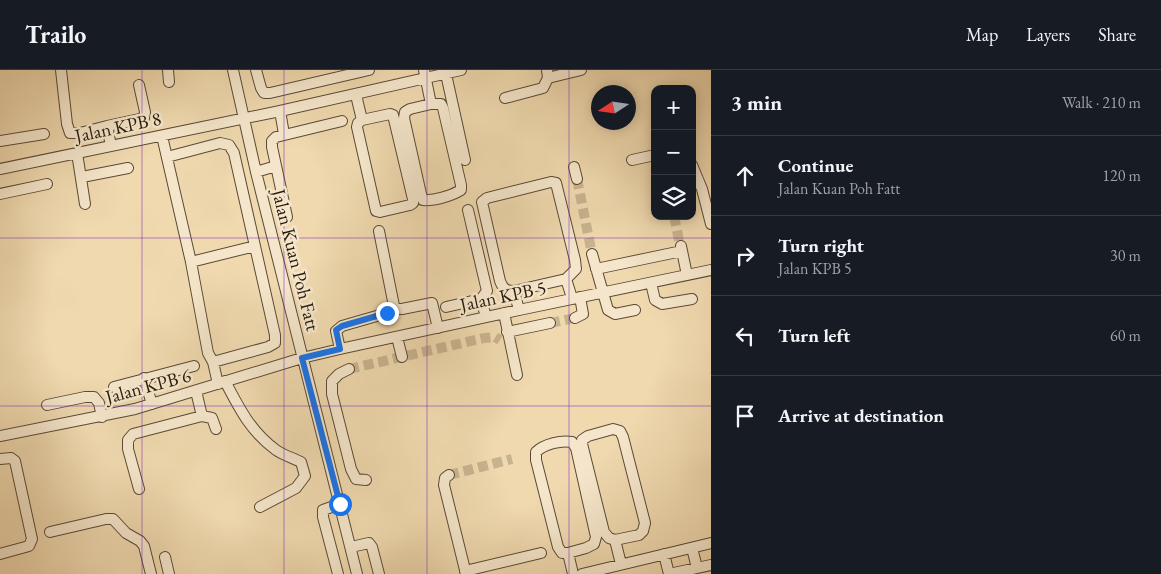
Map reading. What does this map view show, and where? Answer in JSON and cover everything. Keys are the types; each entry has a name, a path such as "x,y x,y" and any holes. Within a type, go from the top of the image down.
{"street":[{"path":"61,70 67,124 70,133 80,133 144,118 145,112 139,85"},
{"path":"168,70 169,82"},
{"name":"Jalan Kuan Poh Fatt","path":"233,70 256,172 357,574"},
{"path":"256,70 260,88 264,92 270,93 369,70"},
{"name":"Jalan KPB 8","path":"0,169 280,112 356,95 425,74 446,74 461,70"},
{"path":"505,98 543,88 548,74 581,70"},
{"path":"425,74 431,104"},
{"path":"446,74 464,160"},
{"path":"356,95 362,120"},
{"path":"431,104 441,104 443,108 461,190 456,193 423,200 404,118 405,112 410,109 431,104"},
{"path":"280,112 284,134"},
{"path":"393,115 413,199 413,203 410,205 380,212 376,211 356,127 362,120 393,115"},
{"path":"287,217 272,141 284,134 342,121"},
{"path":"107,126 111,146"},
{"path":"0,141 44,134"},
{"path":"162,136 191,262 208,353 221,383 257,435 278,451 301,462 305,476 296,488 260,507"},
{"path":"167,157 220,143 229,145 234,153 255,246 275,343 268,347 213,362"},
{"path":"77,153 85,204"},
{"path":"632,160 651,156"},
{"path":"256,172 276,166"},
{"path":"574,167 577,178"},
{"path":"82,177 128,168"},
{"path":"696,175 702,189 711,224"},
{"path":"551,182 556,183 576,270 566,279 514,291 503,288 500,281 482,202 486,198 551,182"},
{"path":"0,194 47,184"},
{"path":"446,307 481,299 487,291 468,210"},
{"path":"379,231 394,306 397,309 402,309 432,303 438,328"},
{"path":"191,262 255,246"},
{"path":"596,269 681,248 687,275"},
{"path":"592,254 608,310 615,314 635,310"},
{"name":"Jalan KPB 5","path":"302,358 504,313 711,270"},
{"path":"566,279 583,314 575,318"},
{"path":"651,283 655,300 662,304 692,299"},
{"path":"514,291 519,310"},
{"path":"481,299 486,317"},
{"path":"340,349 336,330 342,326 387,313"},
{"path":"504,313 516,375"},
{"path":"508,332 550,323"},
{"path":"397,337 402,357"},
{"name":"Jalan KPB 6","path":"0,436 102,417 152,404 302,358"},
{"path":"114,386 194,366"},
{"path":"349,369 339,374 332,381 332,394 351,469 356,479 366,480"},
{"path":"144,378 152,404"},
{"path":"196,391 202,416"},
{"path":"47,404 94,397 99,403 102,417"},
{"path":"139,489 128,448 128,440 133,434 202,416 212,418 216,429"},
{"path":"613,429 620,431 623,437 645,523 643,531 639,535 615,540 609,538 604,532 582,444 582,440 588,436 613,429"},
{"path":"566,441 572,442 576,448 596,537 594,544 568,553 562,553 558,546 536,452 540,448 566,441"},
{"path":"0,460 11,458 15,461 32,539 29,546 0,554"},
{"path":"449,475 445,478 444,484 465,572 541,554"},
{"path":"338,574 323,517 323,510 340,504"},
{"path":"50,532 113,519 126,533 140,541 144,546 151,574"},
{"path":"615,540 621,564"},
{"path":"351,547 369,543 372,547 379,574"},
{"path":"582,574 711,543"},
{"path":"692,548 697,568"},
{"path":"568,553 573,574"},
{"path":"664,554 669,574 711,565"},
{"path":"165,557 169,574"}],"tunnel":[{"path":"577,179 592,254"},
{"path":"675,220 680,245"},
{"path":"550,323 575,318"},
{"path":"349,369 484,338 495,337 500,340"},
{"path":"449,475 512,459"}],"route":[{"path":"340,504 302,358 340,349 336,330 350,323 387,313"}]}
